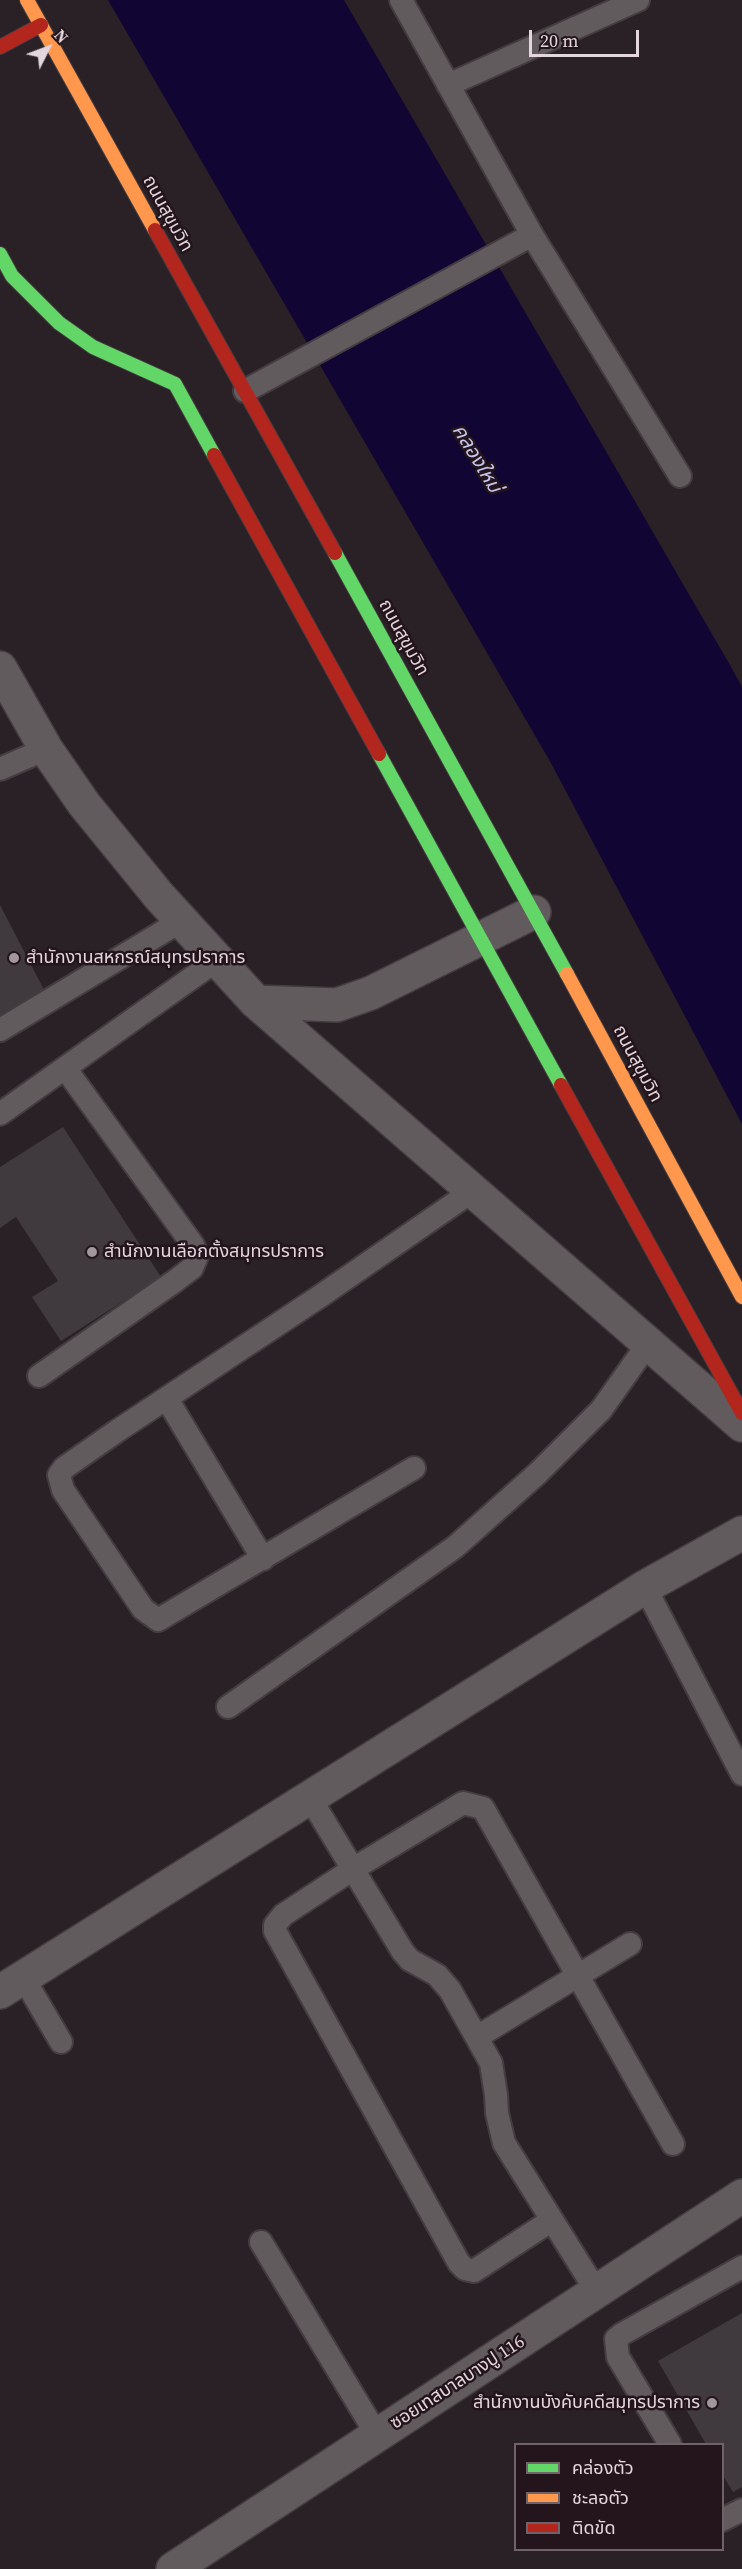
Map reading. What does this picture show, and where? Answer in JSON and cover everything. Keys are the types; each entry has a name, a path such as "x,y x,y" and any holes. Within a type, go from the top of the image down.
{"highway":[{"name":"ถนนสุขุมวิท","path":"27,0 534,912 742,1297"},
{"path":"0,47 41,25"},
{"path":"0,254 12,276 58,323 93,347 175,384 482,937 742,1413"}],"street":[{"path":"0,668 46,749 84,804 181,921 256,1002 471,1192 742,1425"},
{"path":"256,1002 337,1005 371,993 534,912"},
{"path":"12,1985 645,1587 742,1533"},
{"name":"ซอยเทสบาลบางปู 116","path":"173,2569 742,2196"}],"lane":[{"path":"401,0 532,235 680,476"},
{"path":"448,85 638,0"},
{"path":"245,391 532,235"},
{"path":"0,769 46,749"},
{"path":"0,1030 181,921"},
{"path":"0,1114 217,960"},
{"path":"39,1376 192,1268 197,1256 193,1245 66,1068"},
{"path":"414,1468 158,1620 143,1609 63,1490 59,1475 64,1468 471,1192"},
{"path":"228,1707 455,1547 538,1473 601,1410 648,1345"},
{"path":"167,1400 263,1559"},
{"path":"645,1587 742,1774"},
{"path":"310,1798 403,1952 410,1960 437,1975 450,1990 491,2063 497,2113 504,2143 597,2292"},
{"path":"552,2220 474,2271 465,2269 459,2263 275,1930 275,1925 283,1915 353,1869 463,1803 483,1808 673,2144"},
{"path":"477,2037 630,1944"},
{"path":"12,1985 61,2042"},
{"path":"261,2241 377,2435"},
{"path":"669,2443 618,2357 616,2339 742,2267"},
{"path":"724,2519 742,2510"}],"water":[{"name":"คลองใหม่","path":"108,0 344,0 730,665 742,687 742,1124 551,763"}],"building":[{"name":"สำนักงานสหกรณ์สมุทรปราการ","path":"0,905 55,1011 0,1039"},
{"name":"สำนักงานเลือกตั้งสมุทรปราการ","path":"63,1127 161,1277 61,1341 32,1297 58,1281 16,1217 0,1228 0,1167"},
{"name":"สำนักงานบังคับคดีสมุทรปราการ","path":"742,2313 742,2487 733,2492 724,2477 724,2443 705,2443 658,2361"}],"traffic: fast":[{"path":"0,254 12,276 59,323 93,347 175,384 214,455"},
{"path":"335,553 567,974"},
{"path":"379,754 561,1085"}],"traffic: slow":[{"path":"27,0 155,230"},
{"path":"567,974 742,1297"}],"traffic: jam":[{"path":"0,47 41,25"},
{"path":"155,230 335,553"},
{"path":"214,455 379,754"},
{"path":"561,1085 742,1413"}],"place":[{"name":"สำนักงานสหกรณ์สมุทรปราการ","path":"14,958"},
{"name":"สำนักงานเลือกตั้งสมุทรปราการ","path":"92,1252"},
{"name":"สำนักงานบังคับคดีสมุทรปราการ","path":"712,2403"}]}
